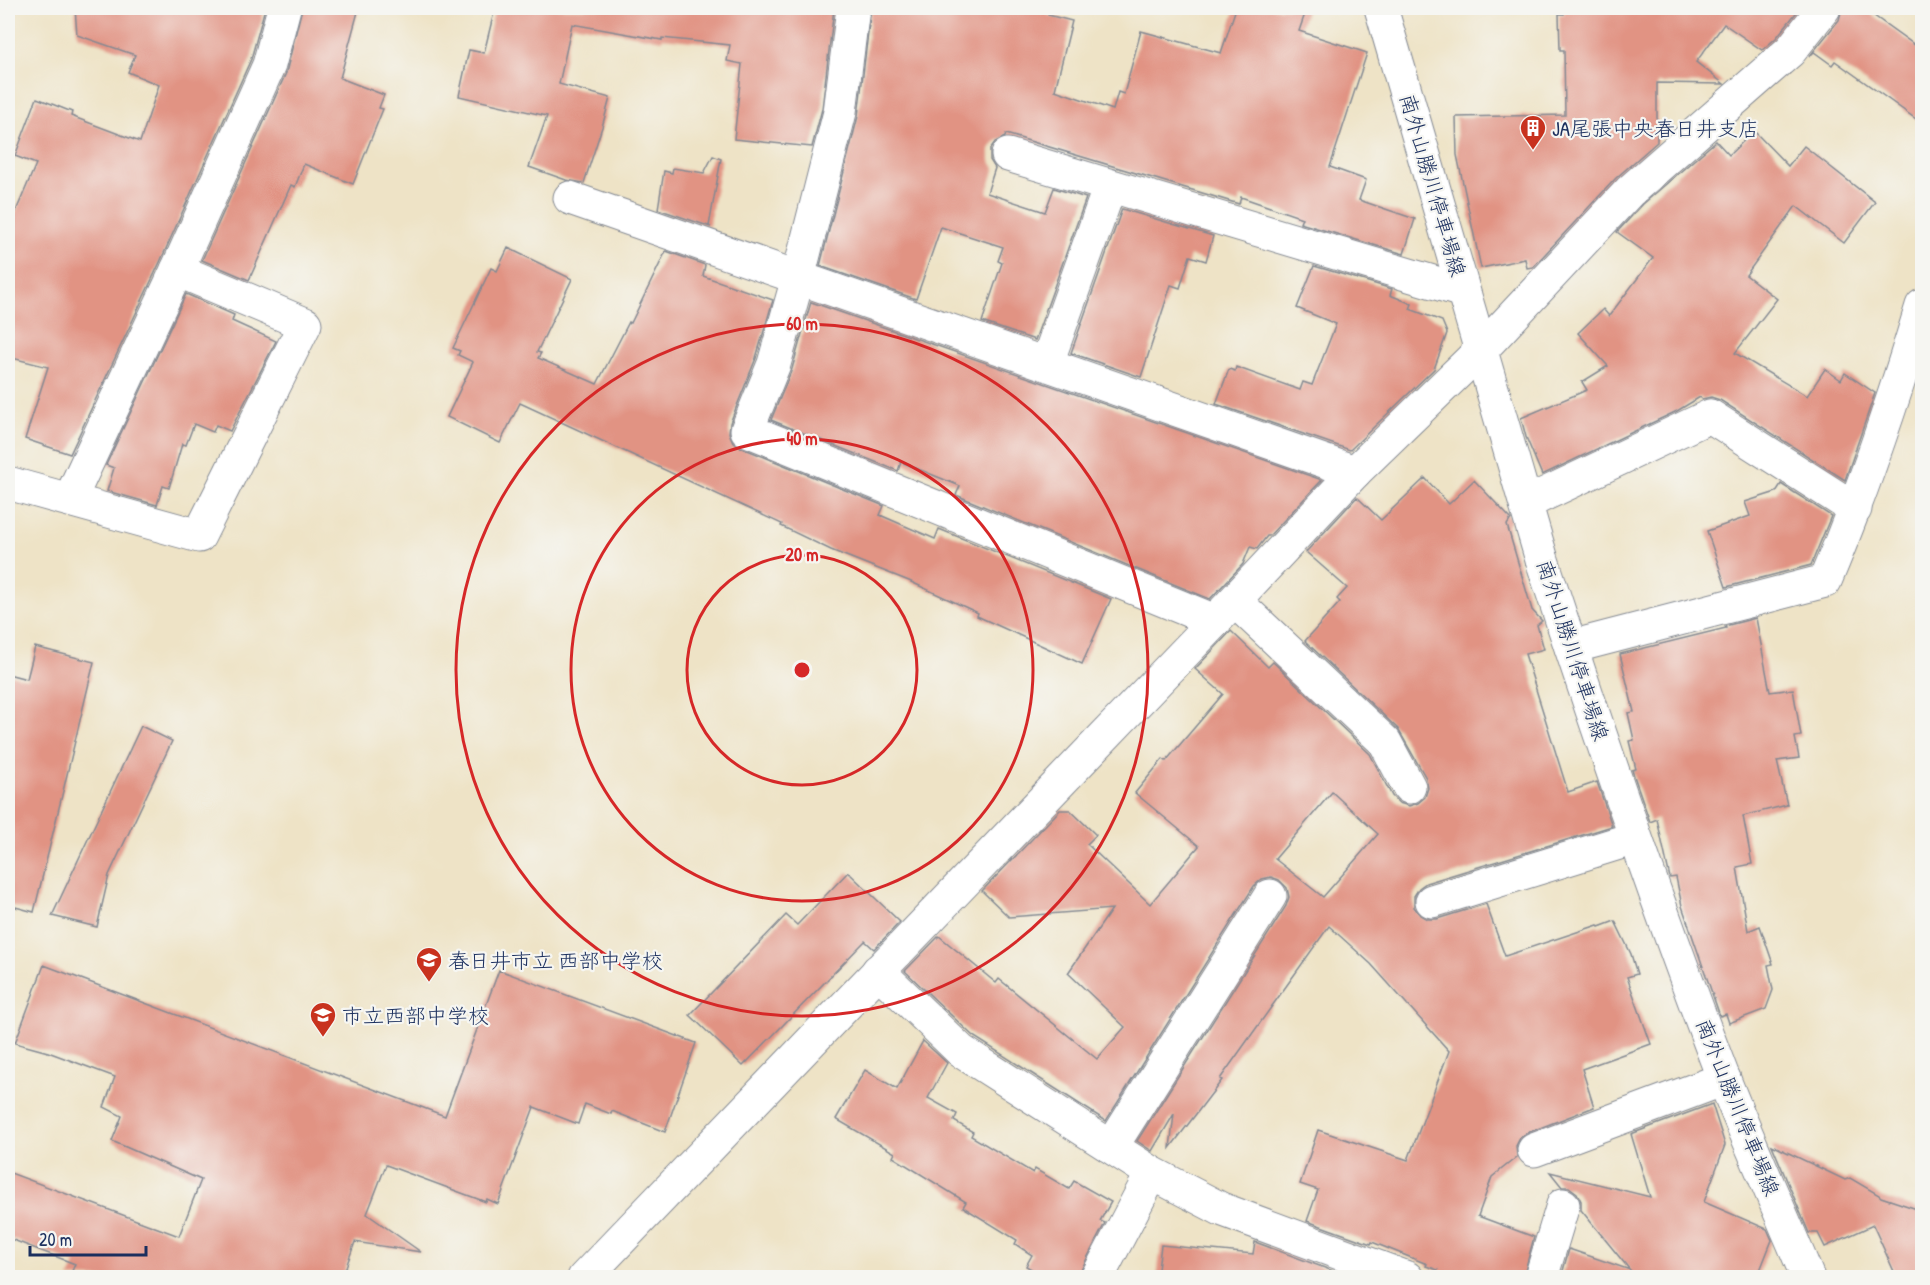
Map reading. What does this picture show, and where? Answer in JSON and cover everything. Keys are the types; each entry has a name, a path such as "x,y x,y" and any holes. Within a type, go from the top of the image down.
{"street":[{"path":"70,499 177,270 269,65 284,8"},
{"path":"853,8 840,112 774,364 747,430 1225,611 1385,742 1409,787"},
{"name":"南外山勝川停車場線","path":"1381,8 1542,560 1635,838 1724,1078 1808,1278"},
{"path":"584,1278 1225,611 1355,472 1482,349 1630,191 1790,51 1824,8"},
{"path":"1008,155 1463,291"},
{"path":"1047,363 1110,186"},
{"path":"570,198 1355,472"},
{"path":"8,483 199,536 305,324 177,270"},
{"path":"1571,647 1825,581 1855,509 1892,405 1923,306"},
{"path":"1526,503 1710,416 1855,509"},
{"path":"1432,901 1635,838"},
{"path":"1112,1146 1270,896"},
{"path":"878,971 962,1051 1152,1173 1221,1209 1407,1278"},
{"path":"1534,1150 1724,1078"},
{"path":"1097,1278 1152,1173"},
{"path":"1541,1278 1563,1205"}],"building":[{"path":"75,8 265,8 251,59 160,262 70,454 25,439 48,367 8,357 8,230 36,164 15,156 37,98 72,112 71,116 140,142 159,85 128,72 135,55 77,35"},
{"path":"302,8 359,8 340,78 384,95 379,108 383,109 353,184 304,164 295,187 291,185 249,280 202,260 286,73"},
{"path":"495,8 718,8 749,11 749,8 834,8 822,109 812,147 734,139 742,64 727,61 730,45 662,38 662,40 572,24 559,84 610,98 602,127 584,183 566,180 529,167 547,116 459,96 469,50 484,53"},
{"path":"871,8 1050,8 1048,15 1072,21 1055,90 1113,110 1118,92 1124,94 1141,31 1221,53 1236,8 1307,8 1299,31 1367,53 1330,167 1366,180 1359,200 1415,219 1404,254 1300,223 1302,218 1241,197 1239,204 1006,134 990,149 990,160 995,168 987,193 1045,212 1054,188 1086,198 1035,340 982,322 1002,263 998,261 1003,247 941,227 916,299 820,266 858,116"},
{"path":"1564,8 1800,8 1776,38 1762,50 1724,24 1696,62 1724,84 1657,83 1657,142 1616,178 1533,267 1527,268 1525,259 1481,268 1457,155 1456,117 1565,115 1564,50 1560,50 1559,14 1564,14"},
{"path":"1842,8 1863,8 1923,51 1923,124 1835,61 1832,65 1814,52 1809,57 1839,20"},
{"path":"1754,131 1788,166 1804,146 1875,202 1844,243 1796,206 1746,275 1777,299 1735,353 1807,396 1825,369 1841,380 1845,373 1875,393 1845,480 1720,400 1711,397 1702,399 1700,397 1677,411 1542,475 1526,437 1521,418 1587,390 1582,382 1608,366 1578,333 1603,309 1609,316 1653,258 1617,232 1643,204 1716,141 1729,155"},
{"path":"713,156 721,159 709,226 711,227 658,209 664,171 672,173 673,168 704,173"},
{"path":"1122,209 1213,236 1206,261 1190,256 1180,288 1171,285 1141,377 1071,353"},
{"path":"508,248 572,279 537,352 541,353 538,358 597,384 629,322 631,323 666,251 705,265 703,276 773,300 756,358 730,423 729,433 733,442 740,447 884,506 880,515 935,539 939,529 1111,599 1082,664 977,616 978,613 909,581 831,550 781,526 782,524 520,403 500,443 447,417 473,362 458,355 460,351 453,348 491,268 497,271"},
{"path":"1314,266 1392,289 1390,295 1412,304 1410,309 1442,321 1447,333 1434,369 1350,450 1216,404 1229,369 1235,371 1236,367 1300,390 1303,382 1312,385 1336,324 1297,308"},
{"path":"186,294 234,315 232,321 276,341 230,431 216,425 213,432 194,424 186,445 182,444 169,488 163,486 157,505 107,491 114,468 106,465"},
{"path":"811,302 1322,480 1257,549 1250,547 1243,564 1210,599 956,495 960,486 901,462 898,471 771,420 792,369"},
{"path":"1425,478 1449,504 1474,480 1511,519 1507,525 1532,610 1542,621 1537,625 1544,649 1525,654 1568,792 1597,782 1612,826 1426,883 1414,896 1414,907 1420,915 1427,919 1437,919 1486,904 1505,956 1615,921 1631,954 1637,974 1627,977 1651,1044 1582,1069 1594,1107 1527,1133 1520,1138 1516,1146 1517,1157 1492,1177 1478,1216 1534,1237 1523,1278 1436,1278 1438,1270 1426,1266 1427,1264 1372,1242 1371,1244 1307,1221 1318,1190 1300,1184 1318,1130 1408,1160 1449,1051 1371,964 1329,926 1220,1079 1222,1080 1170,1148 1174,1114 1152,1151 1137,1141 1286,906 1289,897 1287,888 1279,880 1271,877 1262,879 1254,886 1106,1121 973,1036 905,971 939,936 996,983 999,979 1097,1059 1125,1027 1068,973 1112,909 1009,917 982,891 1060,810 1070,810 1096,835 1087,844 1150,904 1199,846 1135,793 1163,759 1166,761 1223,694 1195,669 1231,631 1268,667 1273,662 1370,754 1392,796 1399,803 1409,806 1425,797 1428,788 1426,778 1398,729 1305,641 1340,602 1337,599 1347,588 1306,552 1357,497 1381,520","holes":["1332,792 1378,834 1323,897 1275,859"]},
{"path":"1781,484 1831,516 1811,565 1726,587 1707,531 1750,516 1745,502 1776,492"},
{"path":"1756,618 1770,692 1793,689 1801,736 1795,737 1799,758 1777,761 1787,805 1743,816 1752,864 1737,867 1748,931 1760,926 1773,964 1768,965 1773,990 1766,1009 1729,1023 1726,1014 1720,1016 1682,906 1676,877 1670,878 1657,819 1650,822 1632,770 1636,769 1629,741 1634,740 1628,713 1634,712 1620,654 1726,628 1725,626"},
{"path":"35,647 94,662 34,912 8,905 8,674 27,679"},
{"path":"141,726 172,741 109,875 97,927 52,916"},
{"path":"848,872 900,922 874,949 865,941 743,1066 690,1015 786,915 797,925"},
{"path":"44,965 445,1116 499,970 696,1043 665,1132 612,1111 611,1114 585,1104 578,1124 534,1107 498,1204 487,1199 486,1202 386,1165 367,1214 421,1252 355,1242 342,1278 69,1278 75,1264 8,1238 8,1172 179,1236 201,1180 112,1141 122,1116 104,1107 115,1077 48,1052 15,1043"},
{"path":"923,1041 947,1063 928,1098 957,1114 954,1121 973,1132 971,1136 1033,1173 1035,1169 1069,1189 1074,1181 1111,1202 1100,1221 1105,1223 1077,1278 1047,1278 1026,1266 1032,1255 1015,1244 1017,1240 963,1207 966,1202 893,1157 895,1153 836,1119 865,1070 897,1089"},
{"path":"1712,1104 1725,1145 1704,1202 1767,1229 1772,1240 1757,1278 1561,1278 1569,1249 1630,1270 1581,1210 1581,1201 1577,1193 1569,1187 1562,1187 1550,1172 1650,1197 1631,1134"},
{"path":"1772,1145 1845,1180 1850,1178 1881,1197 1923,1211 1923,1278 1897,1278 1873,1225 1825,1247 1818,1233 1809,1233"},
{"path":"1255,1242 1333,1271 1332,1278 1157,1278 1161,1245 1253,1254"}],"place":[{"name":"JA尾張中央春日井支店","path":"1533,151"},
{"name":"春日井市立 西部中学校","path":"429,983"},
{"name":"市立西部中学校","path":"323,1038"}]}
